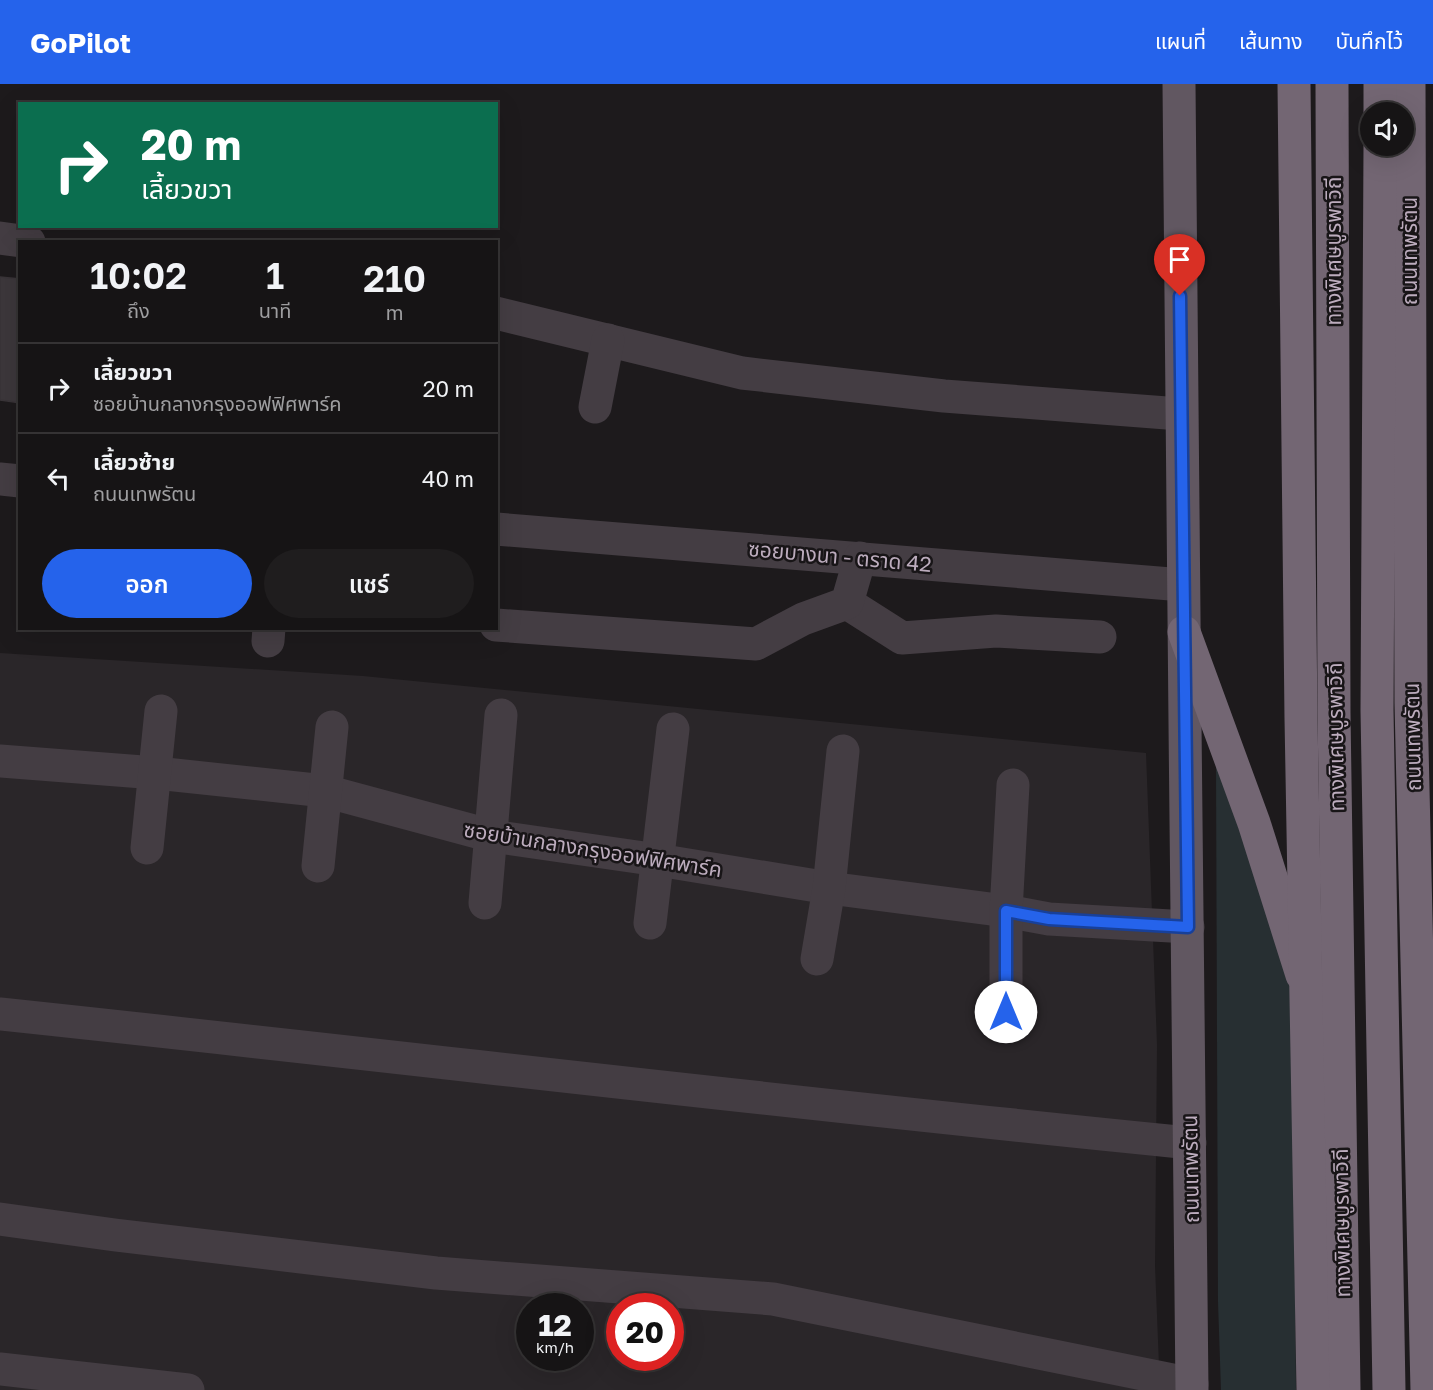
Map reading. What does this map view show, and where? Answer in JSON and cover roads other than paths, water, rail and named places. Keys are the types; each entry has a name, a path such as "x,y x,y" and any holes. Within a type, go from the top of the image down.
{"highway":[{"path":"1296,84 1308,1390"},
{"path":"1296,84 1300,718 1313,1390"},
{"name":"ทางพิเศษบูรพาวิถี","path":"1332,84 1334,713 1344,1390"},
{"path":"1380,84 1380,102"},
{"name":"ถนนเทพรัตน","path":"1408,84 1411,703 1426,1390"},
{"name":"ทางพิเศษบูรพาวิถี","path":"1380,156 1377,710 1389,1390"},
{"path":"1184,632 1254,823 1304,982"}],"main road":[{"name":"ถนนเทพรัตน","path":"1179,84 1180,414 1192,1387"}],"street":[{"path":"0,238 18,240"},
{"path":"498,313 757,375 944,396 1180,414"},
{"path":"595,407 608,340"},
{"path":"0,479 18,481"},
{"name":"ซอยบางนา - ตราด 42","path":"498,528 1183,585"},
{"path":"847,603 860,558"},
{"path":"498,625 756,644 803,619 847,603"},
{"path":"847,603 902,638 996,631 1100,637"},
{"path":"147,848 161,711"},
{"path":"485,903 501,715"},
{"path":"318,866 332,727"},
{"path":"650,923 673,729"},
{"path":"817,959 829,888 843,751"},
{"name":"ซอยบ้านกลางกรุงออฟฟิศพาร์ค","path":"0,761 156,773 325,791 492,836 1049,919 1188,927"},
{"path":"1006,1012 1006,911 1013,785"},
{"path":"0,1014 353,1051 924,1117 1190,1143"},
{"path":"0,1219 436,1273 773,1299 1130,1381 1192,1387"},
{"path":"0,1369 188,1390"}]}
